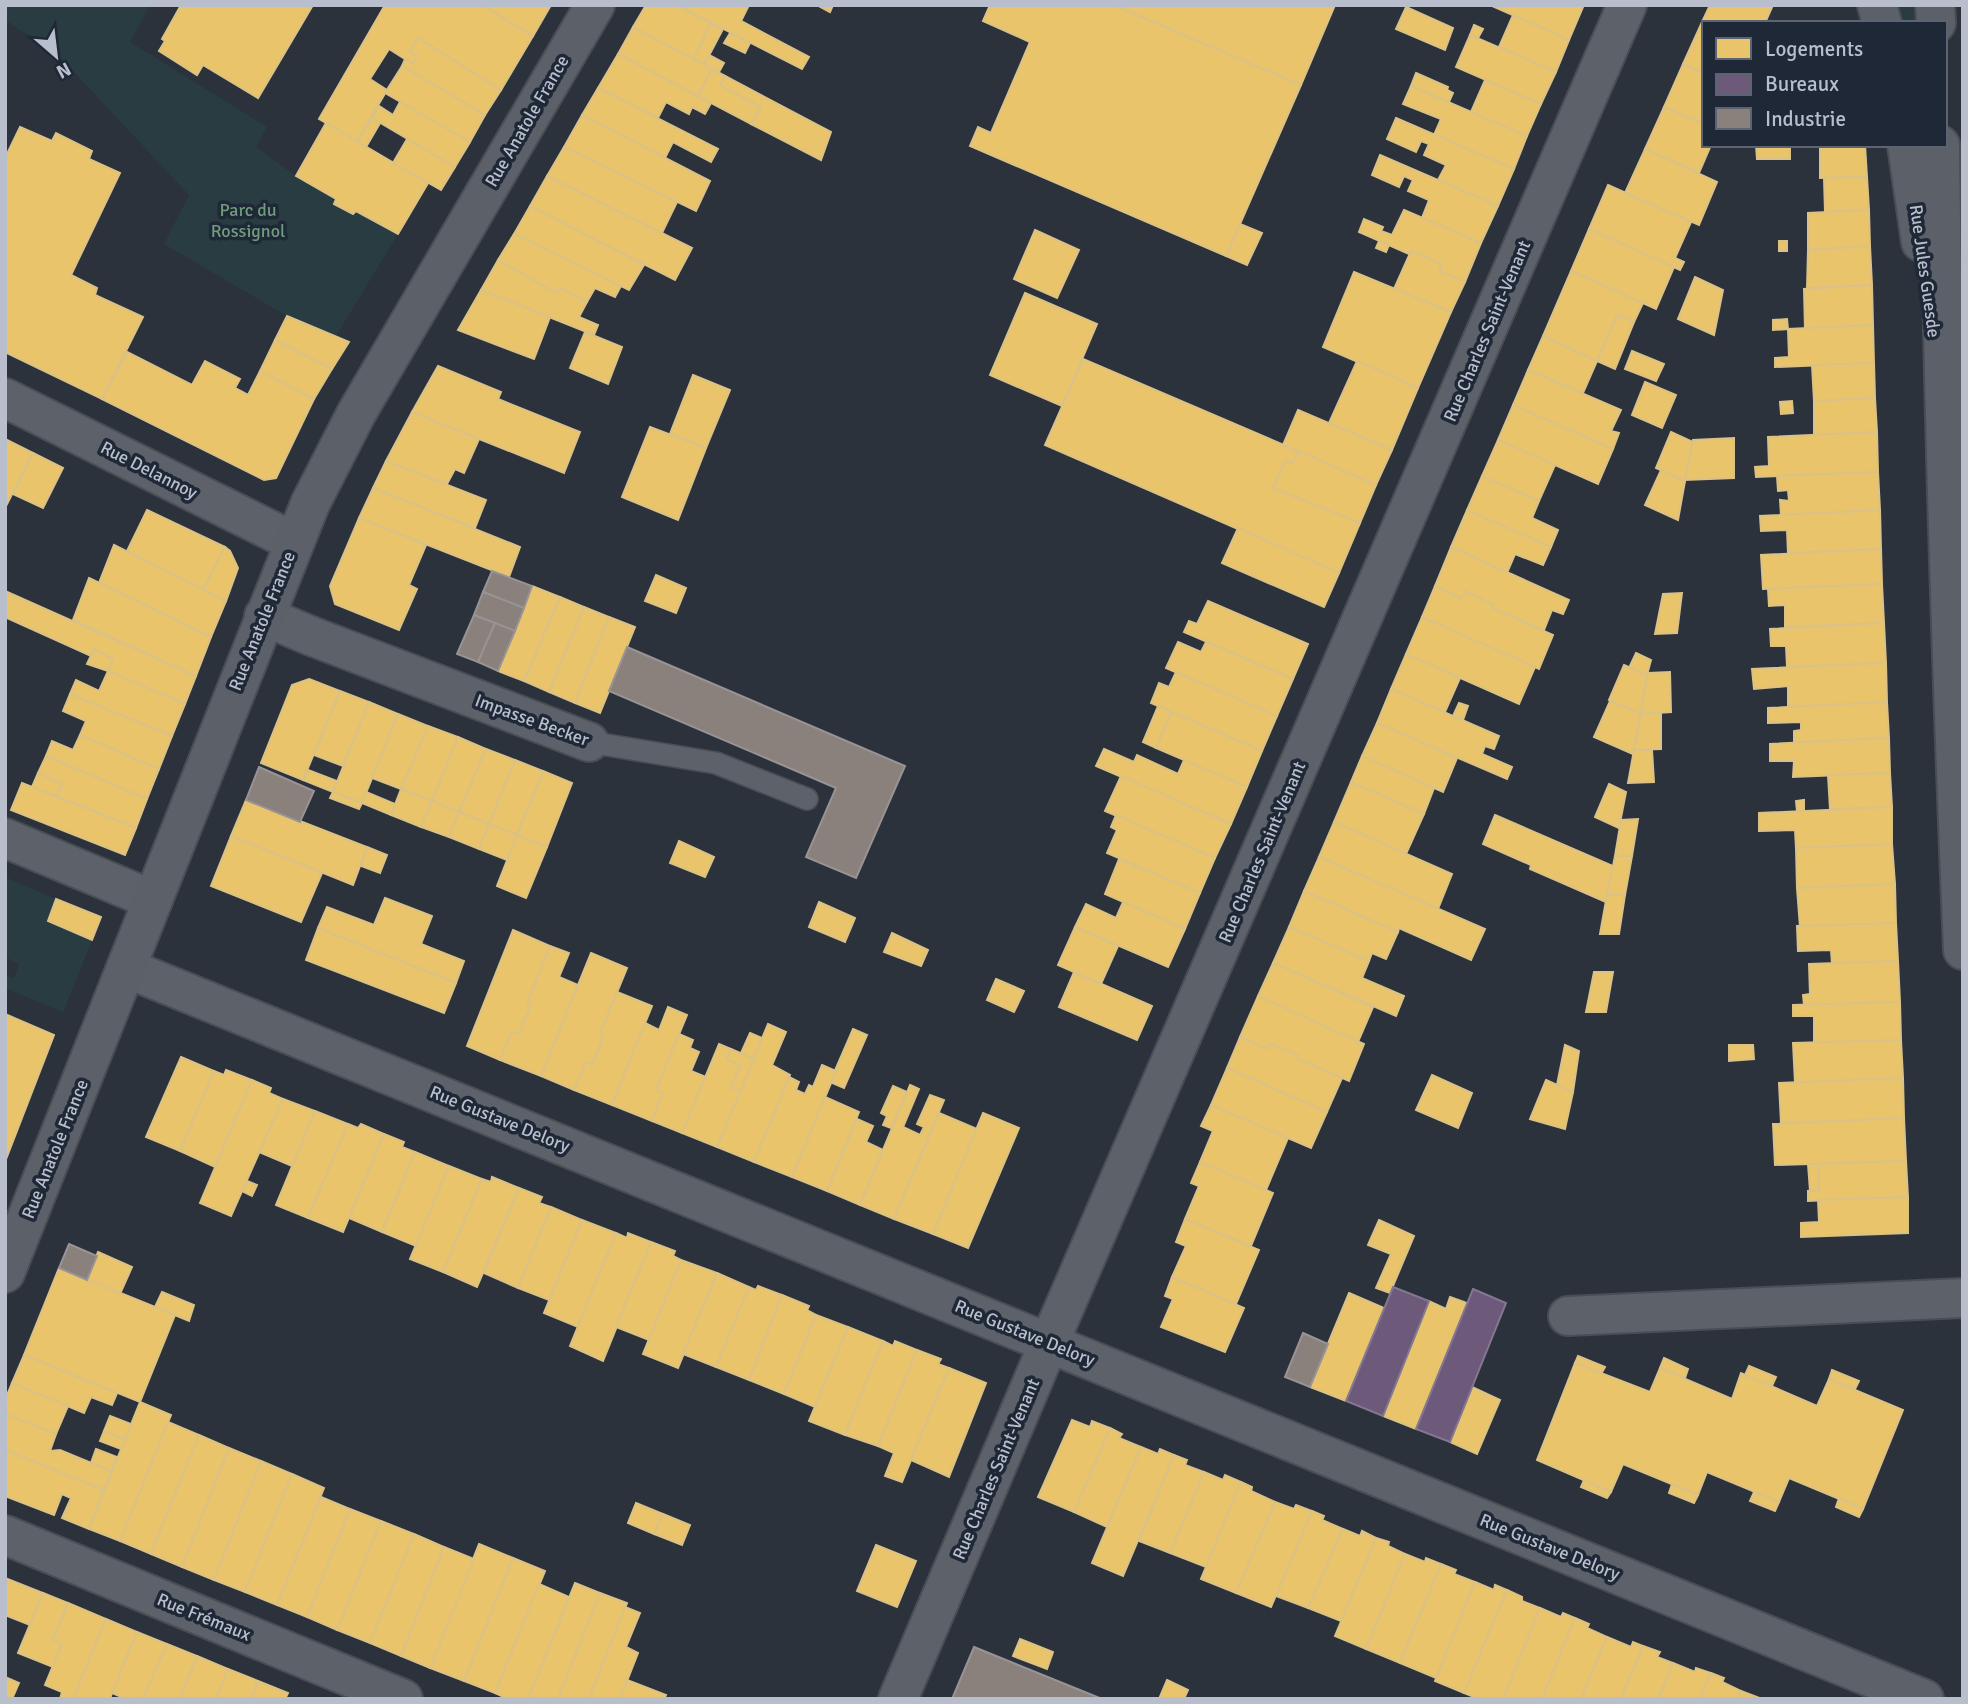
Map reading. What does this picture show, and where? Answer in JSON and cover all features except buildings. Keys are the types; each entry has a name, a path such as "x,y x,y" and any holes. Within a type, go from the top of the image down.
{"street":[{"name":"Rue Anatole France","path":"5,1273 294,542 356,414 595,5"},
{"name":"Rue Charles Saint-Venant","path":"898,1699 1627,5"},
{"name":"Rue Jules Guesde","path":"1907,147 1943,396"},
{"name":"Rue Jules Guesde","path":"1940,147 1949,618 1963,950"},
{"name":"Rue Delannoy","path":"5,398 294,542"},
{"name":"Impasse Becker","path":"264,616 589,743"},
{"path":"5,838 153,900"},
{"name":"Rue Gustave Delory","path":"126,968 1924,1699"},
{"path":"1568,1316 1963,1298"},
{"name":"Rue Frémaux","path":"5,1535 403,1699"}],"lane":[{"name":"Impasse Becker","path":"589,743 716,763 807,799"}],"green space":[{"name":"Parc du Rossignol","path":"5,5 150,5 130,42 267,127 256,147 296,176 336,199 334,204 353,214 356,211 398,234 336,336 287,316 164,244 189,195 57,54 5,20"},
{"path":"1890,5 1924,5 1924,21 1894,21"},
{"path":"5,877 56,899 92,940 63,1012 5,988 5,975 14,978 19,964 5,957"}]}
